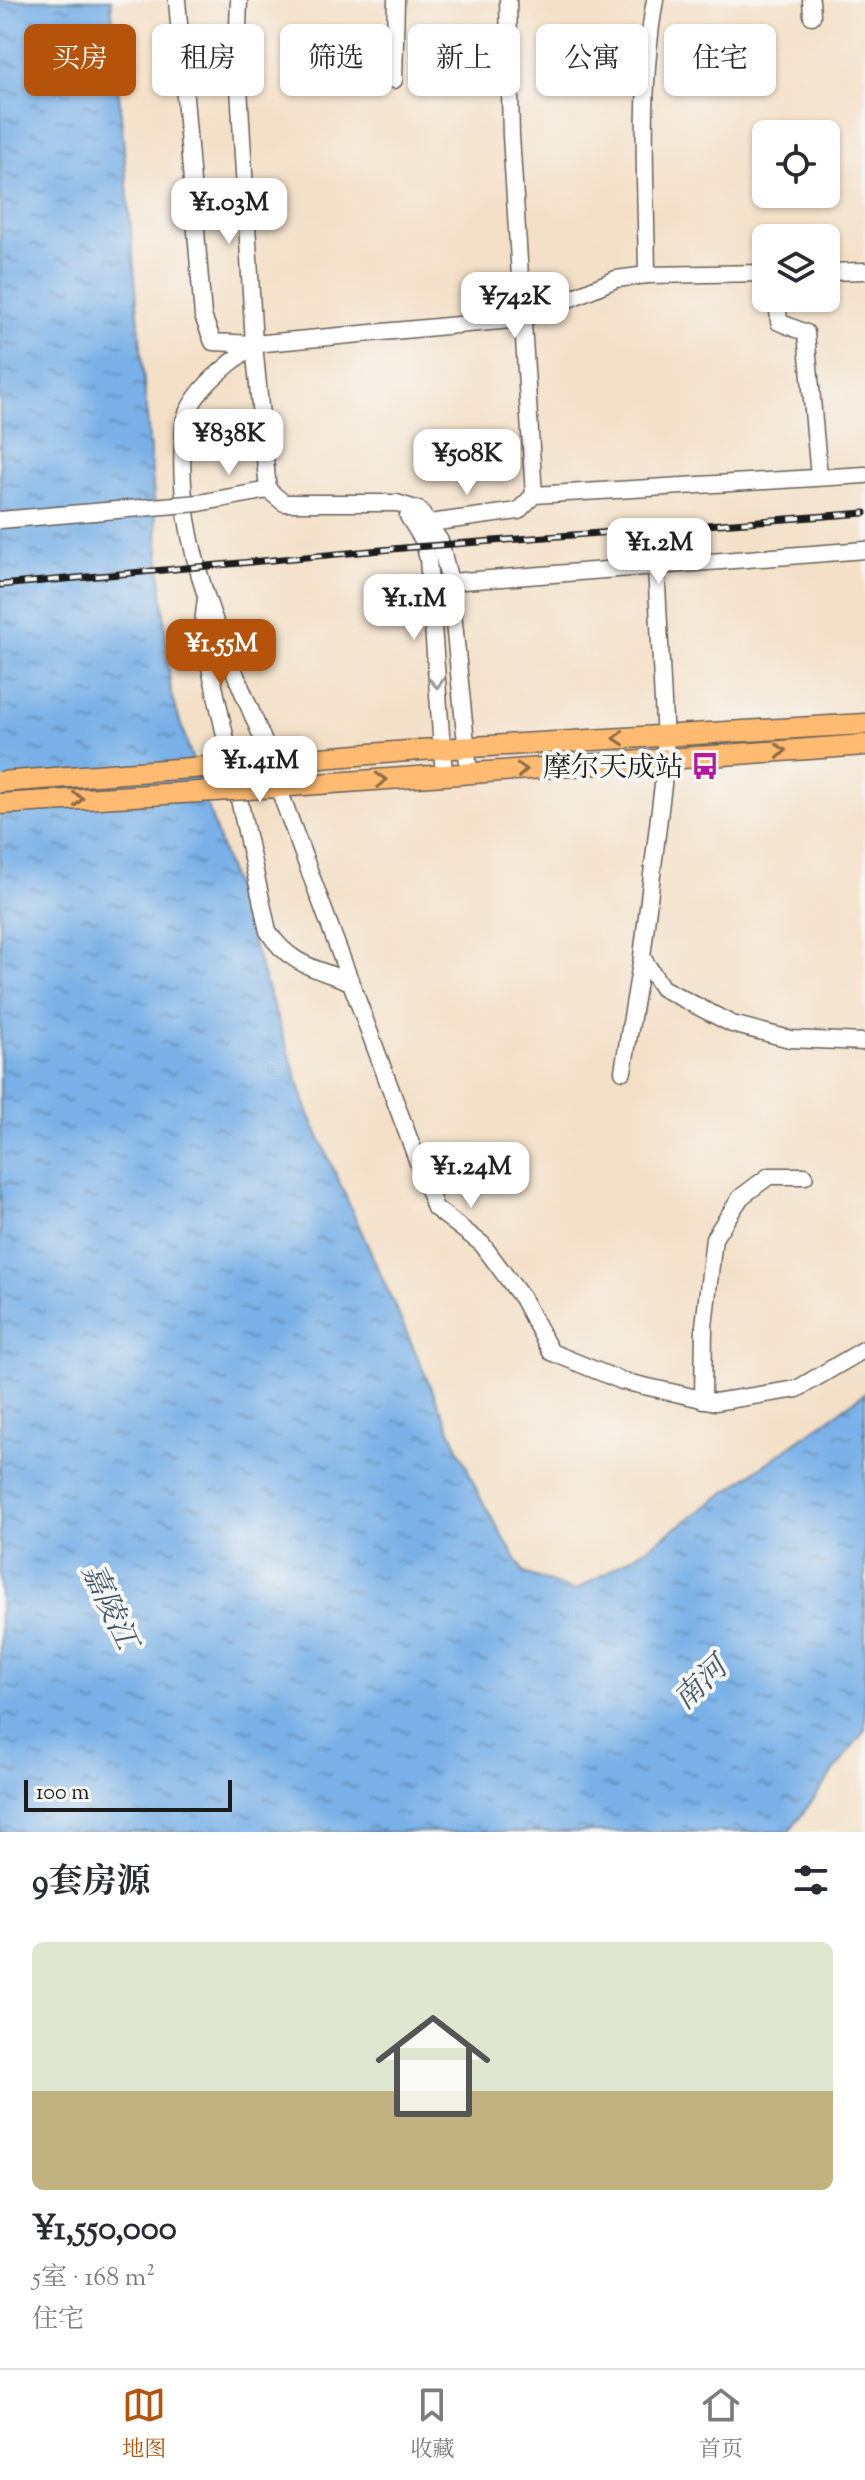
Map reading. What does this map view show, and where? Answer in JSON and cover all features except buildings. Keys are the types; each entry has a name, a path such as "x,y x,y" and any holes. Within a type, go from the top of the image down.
{"main road":[{"path":"0,782 442,749 865,724"},
{"path":"0,804 865,745"}],"street":[{"path":"177,0 203,316 213,342 254,344 522,319 616,279 647,275 752,273"},
{"path":"239,0 237,53 254,344 268,490 284,503 397,503 419,510 428,559 444,775"},
{"path":"394,80 396,0"},
{"path":"508,0 511,136 534,495"},
{"path":"647,275 646,113 649,31 655,0"},
{"path":"840,272 865,271"},
{"path":"778,312 779,322 806,333 819,477"},
{"path":"254,344 208,381 185,415 181,477 185,512 207,598 272,762"},
{"path":"421,523 518,511 534,495 865,475"},
{"path":"0,520 199,503 268,490"},
{"path":"421,523 440,541 450,582 469,773"},
{"path":"450,582 865,550"},
{"path":"623,1071 642,957 666,760 656,566"},
{"path":"207,598 202,631 264,920 274,941 291,959 351,982"},
{"path":"278,787 435,1208 482,1244 522,1298 551,1352 622,1381 715,1402 797,1389 865,1349"},
{"path":"642,957 662,988 732,1024 790,1039 865,1042"},
{"path":"703,1400 704,1326 714,1238 741,1197 769,1176 805,1176"}],"water":[{"path":"0,0 111,0 113,24 24,24 24,96 119,96 171,694 308,1112 480,1497 524,1573 575,1591 649,1547 865,1393 865,1730 789,1832 0,1832"}],"railway":[{"path":"0,585 414,547 865,513"}],"place":[{"name":"摩尔天成站","path":"705,766"}],"water label":[{"name":"嘉陵江","path":"110,1606"},
{"name":"南河","path":"700,1683"}]}
